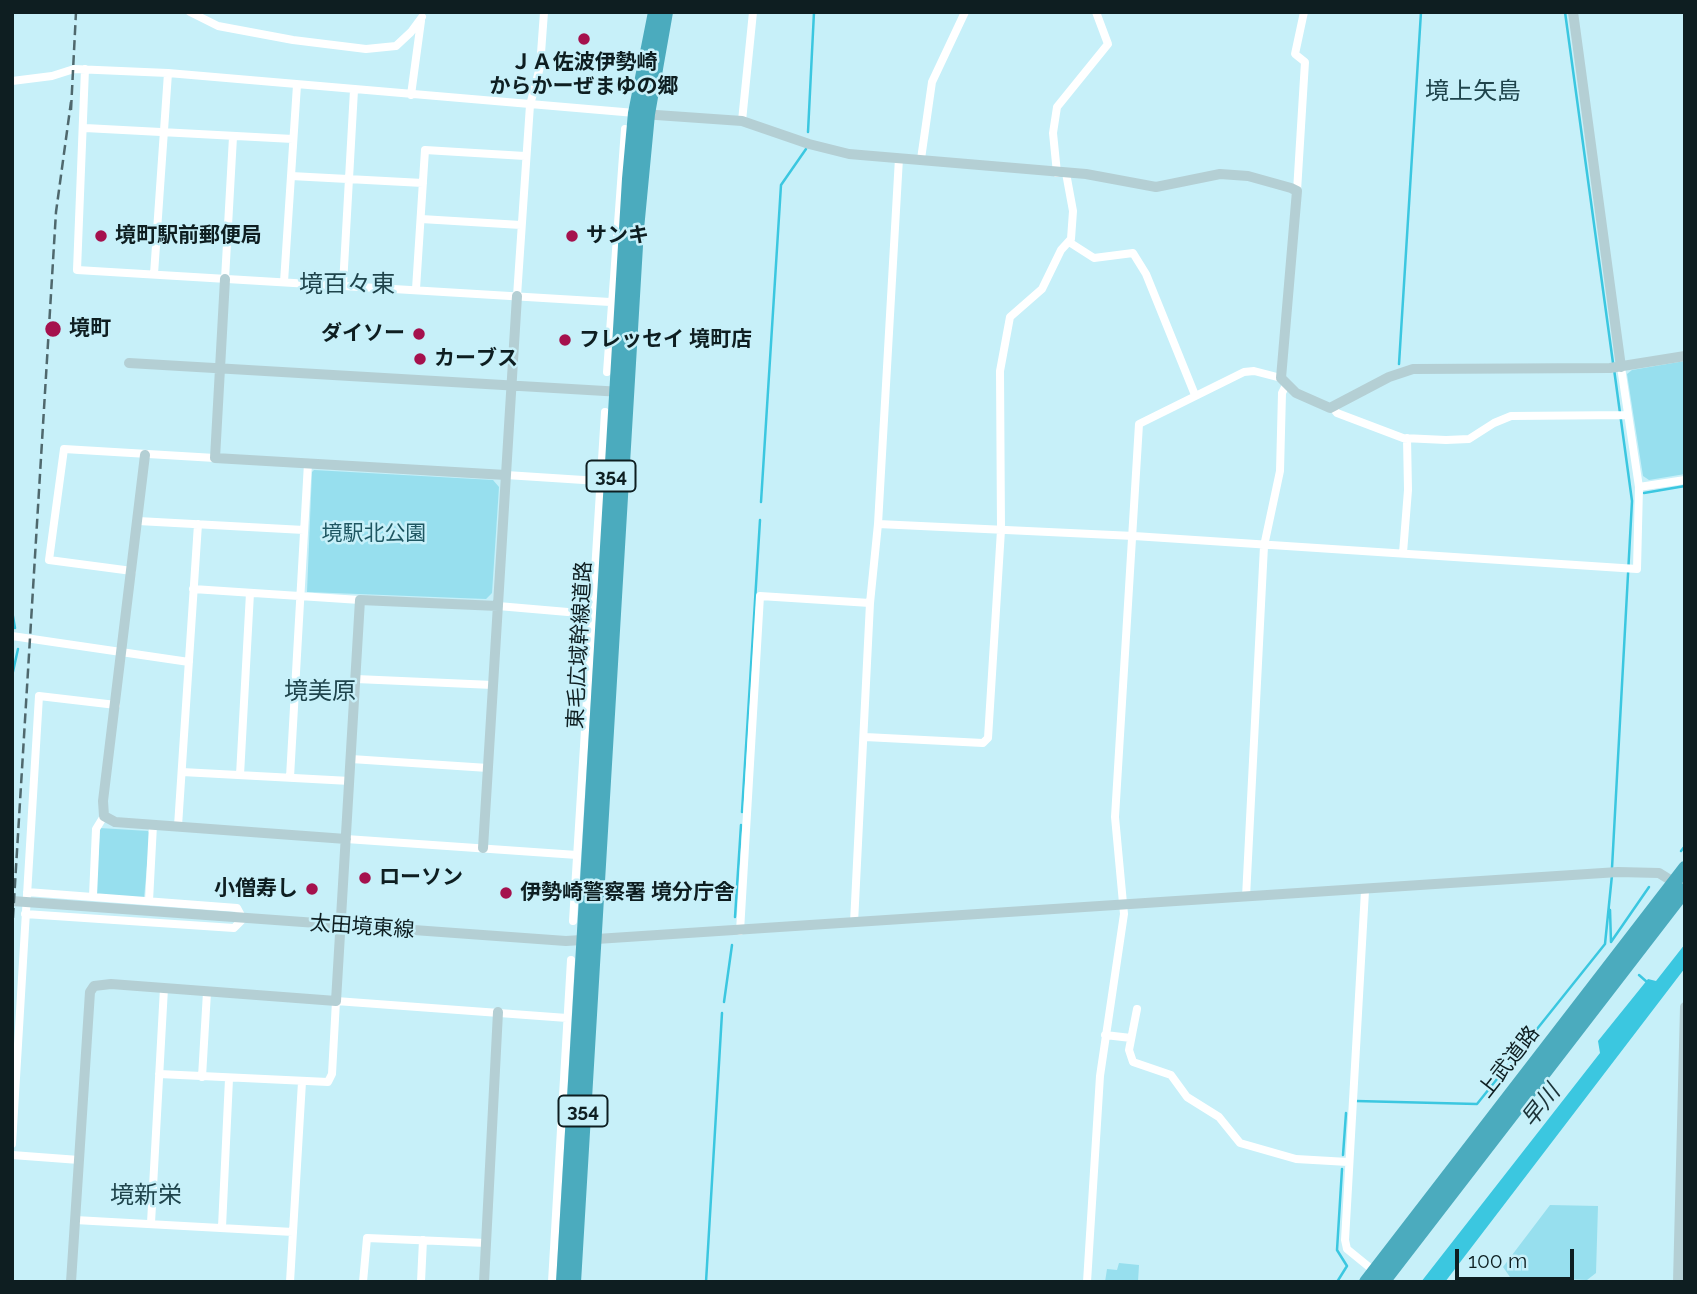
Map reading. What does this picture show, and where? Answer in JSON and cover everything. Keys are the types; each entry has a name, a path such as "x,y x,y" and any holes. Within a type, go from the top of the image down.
{"highway":[{"name":"東毛広域幹線道路","path":"564,1282 572,1110 588,940 622,392 614,327 655,12"},
{"name":"東毛広域幹線道路","path":"574,1282 592,806 609,522 637,229 642,114 666,12"},
{"name":"上武道路","path":"1379,1279 1681,887 1685,868"}],"street":[{"path":"190,12 231,29 366,49 396,46 411,33 422,14"},
{"path":"483,848 525,156 530,105 540,67 544,12"},
{"path":"742,121 753,12"},
{"path":"921,159 932,82 965,12"},
{"path":"865,737 987,741 990,733 1001,530 999,394 1007,325 1012,313 1047,282 1061,250 1069,242 1073,211 1061,173 1053,132 1057,107 1108,44 1096,12"},
{"path":"1246,897 1264,546 1280,471 1282,393 1305,62 1295,54 1304,12"},
{"path":"878,524 1134,536 1637,569 1639,487 1628,415 1616,367 1573,12"},
{"path":"411,95 422,14"},
{"path":"12,81 85,69 168,73 742,121 808,144 849,154 1101,176 1156,187 1209,175 1229,174 1297,191"},
{"path":"85,69 85,128 77,270 610,302"},
{"path":"154,274 168,73"},
{"path":"284,282 297,85"},
{"path":"343,285 354,90"},
{"path":"85,128 293,139"},
{"path":"607,372 614,327 610,302 625,130"},
{"path":"215,458 233,136"},
{"path":"416,289 425,150 525,156"},
{"path":"854,923 870,603 878,524 899,158"},
{"path":"291,176 423,183"},
{"path":"421,219 521,225"},
{"path":"614,239 628,229"},
{"path":"1069,242 1094,258 1133,253 1146,274 1195,395"},
{"path":"1333,408 1389,377 1413,369 1616,367 1685,356"},
{"path":"129,363 622,392"},
{"path":"1087,1282 1100,1076 1125,906 1115,817 1139,425 1195,395 1250,371 1283,382 1376,429 1407,438 1464,440 1511,416 1628,415"},
{"path":"573,921 605,412"},
{"path":"1403,553 1408,490 1407,438"},
{"path":"132,571 49,560 64,449 599,481"},
{"path":"93,896 96,829 104,816 103,801 123,654 145,455"},
{"path":"290,777 308,463"},
{"path":"1639,487 1685,480"},
{"path":"138,521 304,530"},
{"path":"597,534 609,522"},
{"path":"178,826 198,524"},
{"path":"193,589 498,606 591,614"},
{"path":"240,775 250,593"},
{"path":"740,931 760,596 870,603"},
{"path":"159,1074 302,1082 328,1082 331,1079 360,600"},
{"path":"12,636 188,662"},
{"path":"356,679 493,685"},
{"path":"12,1144 39,696 116,705"},
{"path":"351,759 488,768"},
{"path":"181,772 350,781"},
{"path":"581,784 592,806"},
{"path":"104,816 115,822 577,855"},
{"path":"149,901 153,825"},
{"name":"太田境東線","path":"12,901 243,919 588,940 1365,891 1614,872 1659,873 1681,887"},
{"path":"1365,891 1346,1247 1379,1279"},
{"path":"25,914 234,928 243,919 237,908 27,892"},
{"path":"552,1282 571,960"},
{"path":"71,1282 90,992 94,986 111,984 567,1018"},
{"path":"151,1223 164,988"},
{"path":"202,1077 207,992"},
{"path":"1678,1282 1685,1007"},
{"path":"1137,1009 1129,1050 1133,1062 1171,1075 1187,1097 1219,1116 1240,1143 1296,1160 1349,1162"},
{"path":"484,1282 498,1012"},
{"path":"1105,1035 1131,1038"},
{"path":"222,1227 229,1079"},
{"path":"290,1282 302,1082"},
{"path":"560,1130 572,1110"},
{"path":"12,1155 79,1160"},
{"path":"75,1220 293,1232"},
{"path":"363,1282 367,1238 486,1243"},
{"path":"421,1282 423,1240"}],"green space":[{"path":"1685,361 1685,474 1649,480 1643,476 1627,374 1632,370"},
{"name":"境駅北公園","path":"314,470 493,480 499,487 492,593 486,599 307,592"},
{"path":"100,828 148,831 150,834 144,898 96,895"},
{"path":"1550,1205 1598,1206 1596,1273 1587,1280 1510,1277 1503,1267"},
{"path":"1119,1263 1139,1265 1138,1282 1105,1282 1107,1269 1117,1270"}],"shaded area":[{"path":"1685,944 1685,968 1445,1282 1421,1282 1600,1053 1598,1041 1648,979 1656,981"}],"waterway":[{"path":"808,132 814,12"},
{"path":"1399,364 1421,12"},
{"path":"1565,12 1613,363"},
{"path":"761,502 781,185 806,149"},
{"path":"1612,868 1632,501 1614,369"},
{"path":"1644,493 1685,486"},
{"path":"742,812 760,520"},
{"path":"12,611 15,628"},
{"path":"12,676 18,649"},
{"path":"735,917 741,825"},
{"path":"1681,851 1685,846"},
{"path":"1356,1101 1477,1104 1605,944 1612,875"},
{"path":"1611,942 1649,887"},
{"path":"1610,910 1611,942"},
{"path":"724,1002 732,945"},
{"path":"1639,975 1647,982"},
{"path":"706,1282 722,1013"},
{"path":"1343,1155 1346,1113"},
{"path":"1337,1282 1347,1266 1337,1250 1342,1169"}],"railway":[{"path":"71,110 76,12"},
{"path":"12,933 56,212 71,102"}],"place":[{"name":"ＪＡ佐波伊勢崎 からかーぜまゆの郷","path":"584,39"},
{"name":"境町駅前郵便局","path":"101,236"},
{"name":"サンキ","path":"572,236"},
{"name":"境町","path":"53,329"},
{"name":"ダイソー","path":"419,334"},
{"name":"フレッセイ 境町店","path":"565,340"},
{"name":"カーブス","path":"420,359"},
{"name":"ローソン","path":"365,878"},
{"name":"小僧寿し","path":"312,889"},
{"name":"伊勢崎警察署 境分庁舎","path":"506,893"}],"district":[{"name":"境上矢島","path":"1473,92"},
{"name":"境百々東","path":"347,285"},
{"name":"境美原","path":"320,692"},
{"name":"境新栄","path":"146,1196"}],"water label":[{"name":"早川","path":"1541,1106"}]}
